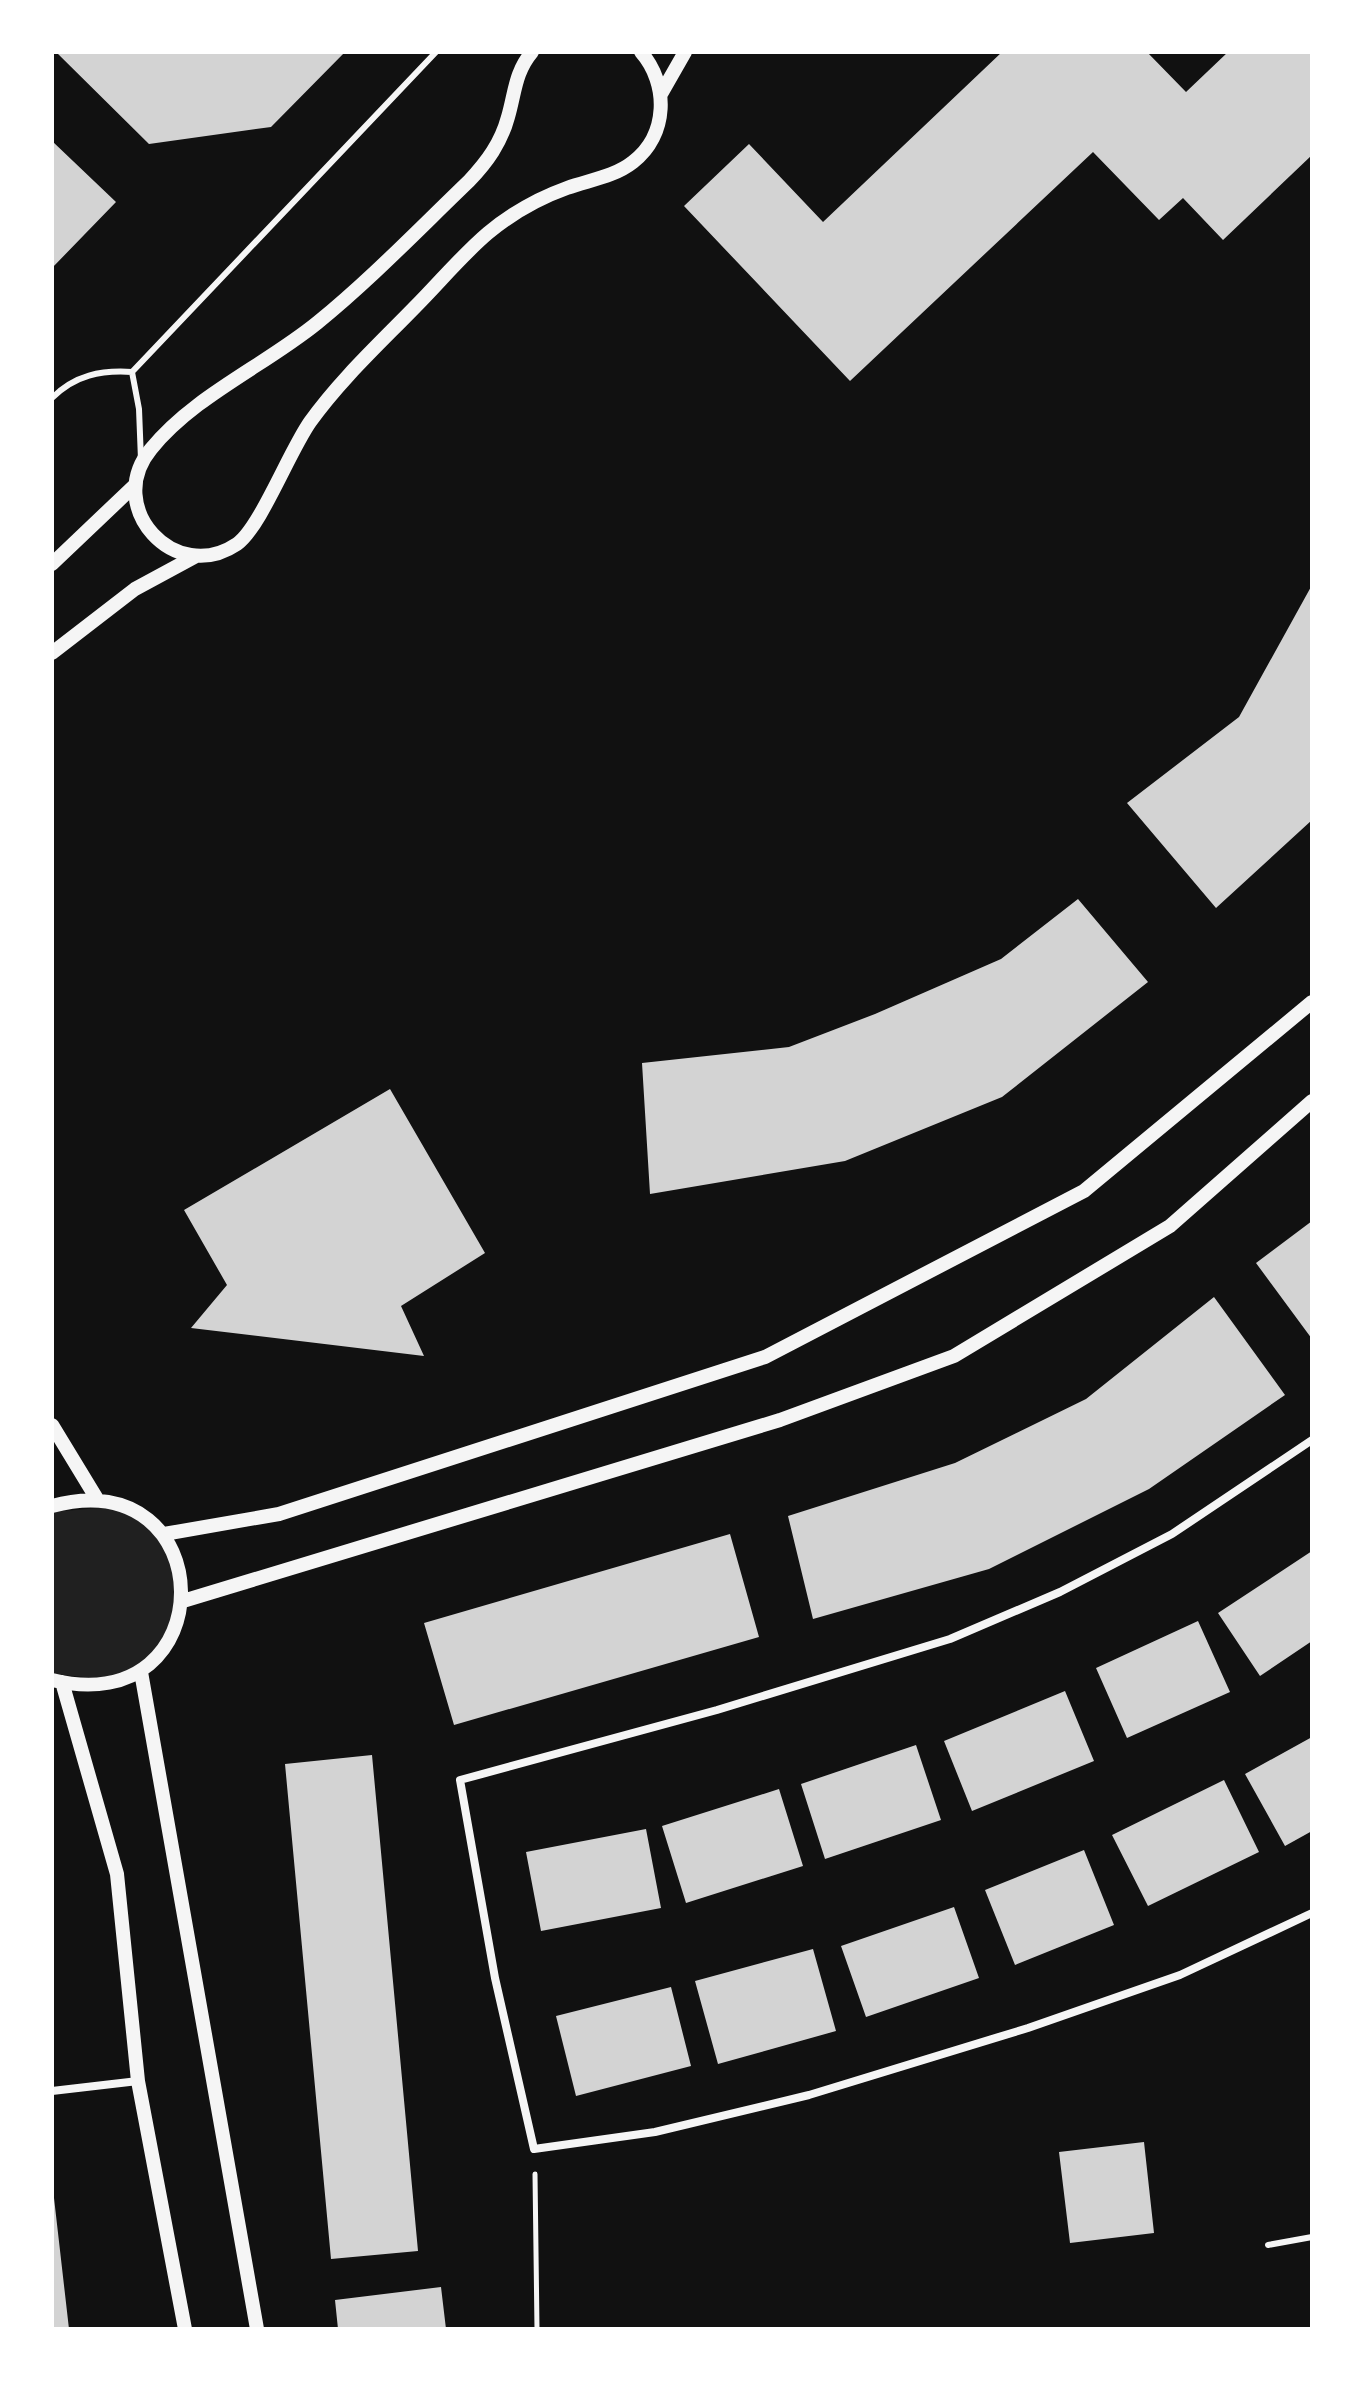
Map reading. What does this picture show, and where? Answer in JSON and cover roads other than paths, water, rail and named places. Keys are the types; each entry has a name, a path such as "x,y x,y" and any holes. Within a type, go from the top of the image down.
{"street":[{"path":"532,52 518,74 500,140 469,181 336,307 182,420 153,446 141,465 135,485 139,516 150,534 166,548 196,556 217,554 244,538 257,522 293,449 319,411 486,235 523,208 565,188 624,168 643,152 660,119 661,94 654,69 641,52"},
{"path":"661,94 685,52"},
{"path":"52,564 135,485"},
{"path":"52,653 135,589 196,556"},
{"path":"164,1534 279,1514 765,1357 1084,1191 1312,1002"},
{"path":"183,1601 780,1420 954,1356 1170,1226 1312,1101"},
{"path":"52,1425 97,1499"},
{"path":"1312,1440 1172,1534 1060,1592 950,1639 717,1710 460,1780 495,1978 534,2149 655,2132 823,2090 1028,2028 1180,1975 1312,1913"},
{"path":"52,1506 81,1498 97,1499 141,1513 164,1534 179,1562 183,1601 178,1624 164,1651 141,1672 112,1684 82,1686 57,1681 117,1874 138,2081 185,2329"},
{"path":"141,1672 257,2329"},
{"path":"52,2091 138,2081"}],"lane":[{"path":"52,398 75,380 96,372 132,372 436,52"},
{"path":"132,372 139,409 141,465"},
{"path":"1268,2245 1312,2237"}]}
